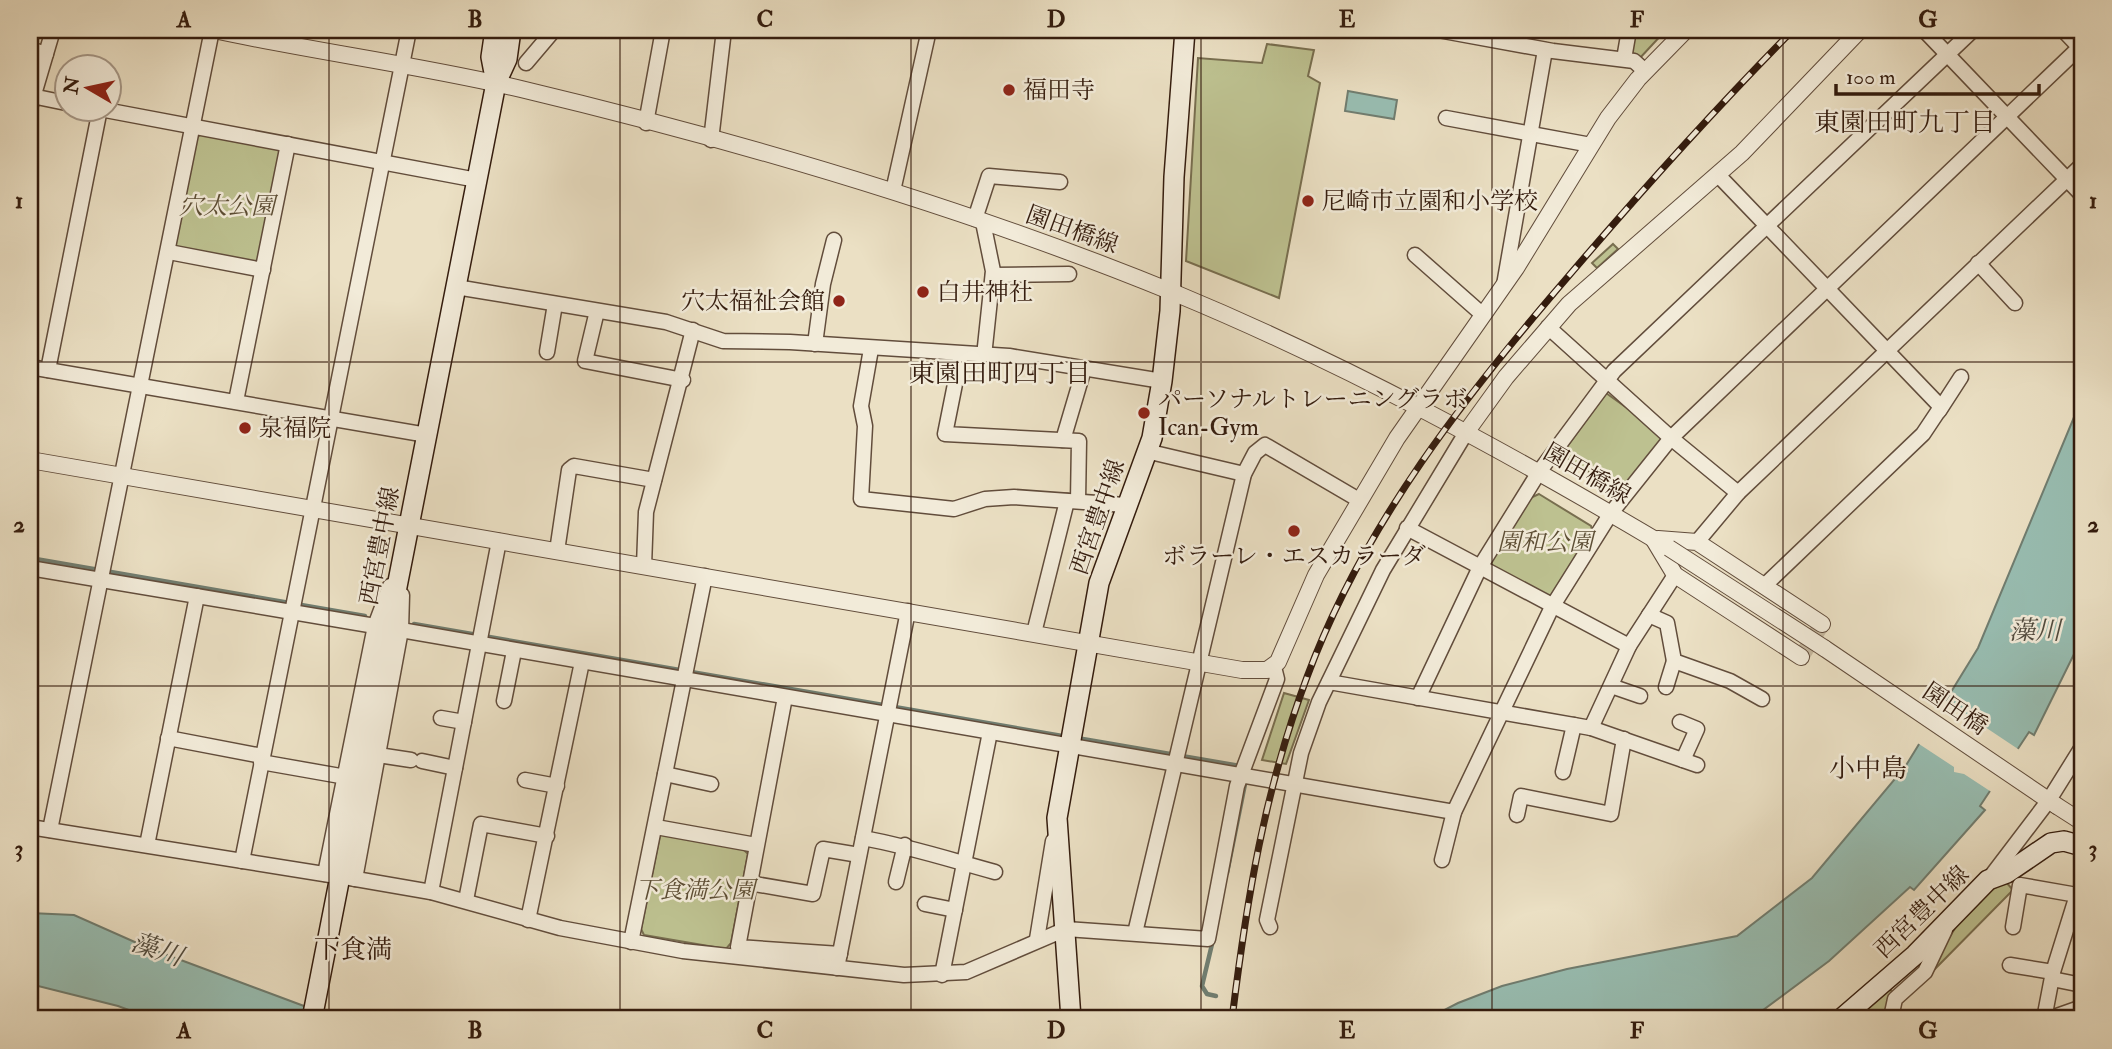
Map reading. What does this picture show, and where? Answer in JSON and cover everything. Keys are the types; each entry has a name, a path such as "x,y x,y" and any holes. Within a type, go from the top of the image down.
{"main road":[{"name":"西宮豊中線","path":"495,30 491,57 496,83"},
{"name":"西宮豊中線","path":"312,1019 340,874 351,781 404,552 496,83 507,59 511,30"},
{"name":"西宮豊中線","path":"1071,1014 1057,818 1104,565 1146,451 1162,381 1170,292 1174,177 1185,30"},
{"name":"西宮豊中線","path":"1841,1019 1915,955 1988,880 2007,873 2051,843 2064,841 2080,845"}],"street":[{"path":"52,103 30,104 53,30"},
{"path":"50,831 213,30"},
{"name":"園田橋線","path":"213,30 496,83 711,140 893,191 1170,292 1467,432 1670,548 1842,660"},
{"path":"242,861 409,30"},
{"path":"526,63 554,30"},
{"path":"646,123 663,30"},
{"path":"711,140 724,30"},
{"path":"893,191 929,30"},
{"path":"1438,30 1545,50 1624,59 1634,61 1645,71"},
{"path":"1624,59 1629,30"},
{"path":"785,697 738,947 942,975 974,969 1037,939 1066,929 1208,939 1228,824 1244,770 1277,679 1274,667 1316,575 1359,500 1418,407 1504,286 1623,97 1686,30"},
{"path":"1270,928 1267,920 1293,785 1310,728 1329,682 1407,528 1467,432 1506,377 1548,327 1594,280 1718,175 1860,30"},
{"path":"1923,30 2082,195"},
{"path":"1418,698 1480,567 1539,472 1606,380 1973,30"},
{"path":"1442,860 1454,813 1552,607 1611,513 1671,438 1826,288 2082,48 2063,30"},
{"path":"30,48 46,54"},
{"path":"1504,286 1545,50"},
{"path":"122,114 477,180"},
{"path":"1446,118 1591,145"},
{"path":"48,370 96,122"},
{"path":"236,401 288,144"},
{"path":"1697,542 1738,493 2082,165"},
{"path":"1718,175 1941,407 1939,411"},
{"path":"984,356 993,275 979,221 989,176 1060,182"},
{"path":"815,344 823,284 834,240"},
{"path":"169,252 263,270"},
{"path":"1415,256 1483,315"},
{"path":"1978,263 2015,303"},
{"path":"993,275 1069,274"},
{"path":"456,287 666,322 723,341 871,349 900,348 1009,356 1162,381"},
{"path":"547,352 555,304"},
{"path":"597,312 585,361 682,380"},
{"path":"1548,327 1671,438 1738,493"},
{"path":"644,566 646,512 693,330"},
{"path":"871,349 861,407 865,426 861,499 954,509 985,499 1125,505"},
{"path":"961,354 945,434 1079,441 1072,501 1034,633"},
{"path":"30,367 427,435"},
{"path":"1063,440 1084,369"},
{"path":"1764,586 1923,434 1961,377"},
{"path":"1135,933 1244,474 1255,453 1265,445 1359,500"},
{"path":"1146,451 1244,474"},
{"path":"30,460 1089,641 1253,672 1274,667"},
{"path":"557,551 569,470 574,466 654,480"},
{"path":"1407,528 1629,646"},
{"path":"1652,538 1697,542 1822,624"},
{"path":"1652,538 1675,575 1801,657"},
{"path":"431,892 499,541"},
{"path":"168,738 351,781 375,626 404,552"},
{"path":"340,874 378,754 401,630 404,552"},
{"path":"30,568 103,574 197,596 293,606 375,626"},
{"path":"1591,727 1629,646 1675,575"},
{"path":"631,942 705,576"},
{"path":"147,845 197,596"},
{"path":"839,961 908,611"},
{"path":"1649,615 1667,624 1674,662 1666,687"},
{"path":"401,630 480,639 514,651 686,675 785,697 888,709 990,732 1072,741 1177,758 1244,770 1293,785 1454,813"},
{"path":"504,701 514,651"},
{"name":"園田橋","path":"1842,660 2049,800"},
{"path":"528,920 582,662"},
{"path":"1674,662 1696,677 1730,681 1762,699"},
{"path":"1329,682 1591,727 1697,765"},
{"path":"1611,686 1640,696"},
{"path":"441,718 464,722"},
{"path":"1680,722 1697,729 1683,760"},
{"path":"1563,772 1574,725"},
{"path":"942,975 990,732"},
{"path":"1517,815 1521,796 1617,816 1624,739"},
{"path":"1988,880 2049,800 2082,747"},
{"path":"378,754 455,768"},
{"path":"665,774 711,783"},
{"path":"525,780 557,786"},
{"path":"2049,800 2082,820 2069,837 2080,845"},
{"path":"1037,939 1057,818"},
{"path":"466,900 481,824 547,835"},
{"path":"30,827 340,874 466,900 528,920 631,942 708,954 839,961"},
{"path":"656,827 756,845"},
{"path":"863,838 905,845 922,853 964,861 995,872"},
{"path":"896,882 905,845"},
{"path":"749,883 813,894 823,849 859,855"},
{"path":"2013,927 2020,885 2080,896 2052,976 2046,1019 2082,1007"},
{"path":"925,904 955,910"},
{"path":"1892,1013 1895,999 1925,972 1950,919"},
{"path":"2010,965 2082,985"}],"green space":[{"path":"1632,30 1666,30 1639,59 1628,55"},
{"path":"1267,44 1314,50 1308,76 1320,83 1279,298 1186,261 1198,58 1262,63"},
{"name":"穴太公園","path":"202,134 277,148 280,153 257,263 177,248 175,244 197,137"},
{"path":"1613,244 1618,249 1597,268 1592,263"},
{"name":"園和公園","path":"1606,393 1659,431 1663,439 1628,488 1617,489 1561,455"},
{"name":"園和公園","path":"1539,494 1591,526 1593,534 1555,594 1547,596 1490,566 1528,499"},
{"path":"1284,693 1309,700 1286,764 1262,760"},
{"name":"下食満公園","path":"660,835 742,848 748,854 731,943 726,949 644,935 641,929"},
{"path":"2006,882 2013,890 1930,974 1952,933 1969,909"},
{"path":"1889,988 1894,994 1891,1009 1876,1019 1849,1019"}],"water":[{"path":"1348,91 1397,100 1394,119 1345,111"},
{"name":"藻川","path":"2082,398 2082,638 2034,735 2029,732 1980,806 1985,810 1914,890 1910,887 1829,961 1751,1019 1427,1019 1458,1003 1502,986 1567,969 1737,936 1812,878 1905,767 1978,648"},
{"name":"藻川","path":"30,913 74,915 146,947 312,1009 328,1019 153,1019 118,1006 30,984"}],"pier":[{"path":"1943,699 2021,751 1993,793 1964,774 1954,772 1954,767 1916,742"}],"waterway":[{"path":"30,558 365,616"},
{"path":"414,624 1068,737"},
{"path":"1077,738 1240,766"},
{"path":"1227,873 1246,779"},
{"path":"1213,940 1202,986 1207,994 1216,996"}],"tunnel":[{"path":"1801,657 1822,624"}],"railway":[{"path":"1232,1019 1251,888 1279,762 1307,677 1330,620 1358,566 1421,463 1494,366 1653,180 1793,30"}],"place":[{"name":"福田寺","path":"1009,90"},
{"name":"尼崎市立園和小学校","path":"1308,201"},
{"name":"白井神社","path":"923,292"},
{"name":"穴太福祉会館","path":"839,301"},
{"name":"パーソナルトレーニングラボ Ican-Gym","path":"1144,413"},
{"name":"泉福院","path":"245,428"},
{"name":"ボラーレ・エスカラーダ","path":"1294,531"}],"district":[{"name":"東園田町九丁目","path":"1905,123"},
{"name":"東園田町四丁目","path":"1000,374"},
{"name":"小中島","path":"1868,769"},
{"name":"下食満","path":"353,950"}]}
